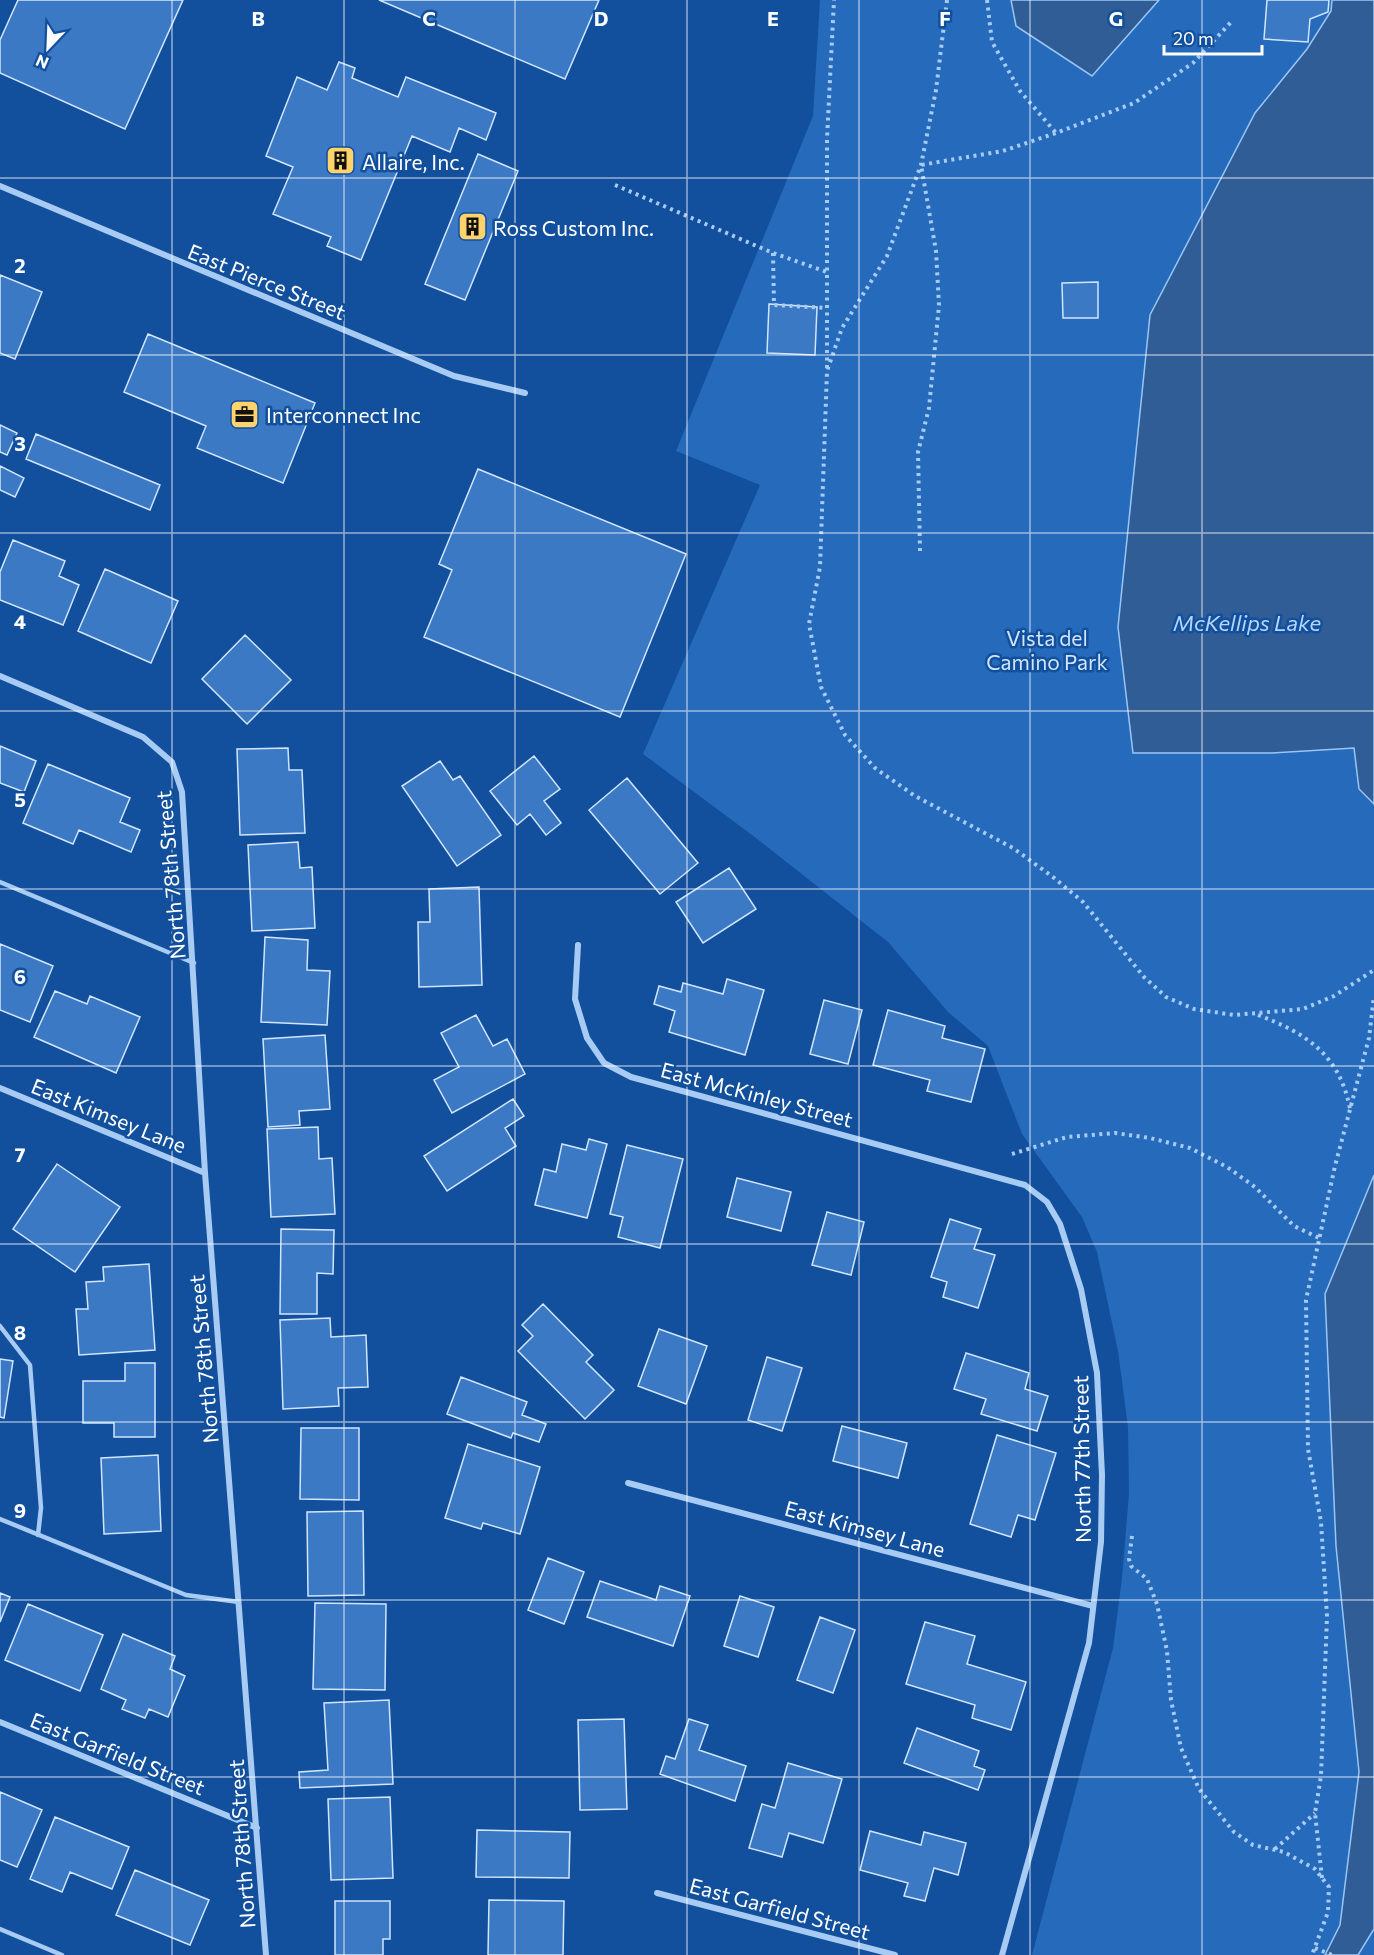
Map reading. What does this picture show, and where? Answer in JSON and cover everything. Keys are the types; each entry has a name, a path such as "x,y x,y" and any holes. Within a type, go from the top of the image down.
{"street":[{"name":"East Pierce Street","path":"0,186 454,376 525,393"},
{"name":"North 78th Street","path":"0,676 143,737 172,762 182,792 205,1173 266,1955"},
{"name":"East McKinley Street","path":"578,945 575,999 587,1038 604,1063 632,1077 1025,1185"},
{"name":"East Kimsey Lane","path":"0,1088 205,1173"},
{"name":"North 77th Street","path":"1002,1955 1089,1643 1101,1542 1102,1475 1097,1373 1081,1289 1060,1224 1047,1202 1025,1185"},
{"name":"East Kimsey Lane","path":"628,1483 1093,1606"},
{"name":"East Garfield Street","path":"0,1722 257,1828"},
{"name":"East Garfield Street","path":"657,1893 895,1955"}],"lane":[{"path":"0,882 194,963"},
{"path":"0,1326 30,1365 41,1508 38,1535"},
{"path":"0,1519 186,1595 239,1602"},
{"path":"0,1929 62,1955"}],"path":[{"path":"834,0 827,138 827,371 820,567 809,624 821,687 845,735 876,768 915,796 1013,848 1053,877 1083,902 1144,977 1166,998 1194,1009 1234,1015 1303,1009 1334,996 1374,970"},
{"path":"827,371 842,328 887,256 921,165 936,90 947,0"},
{"path":"987,0 992,42 1020,91 1056,134"},
{"path":"921,165 1003,151 1056,134 1134,103 1193,63 1233,20"},
{"path":"920,551 918,452 929,408 939,305 936,251 921,165"},
{"path":"615,185 773,253 827,272"},
{"path":"773,253 774,305 827,308"},
{"path":"1322,1878 1315,1814 1321,1776 1327,1616 1321,1522 1308,1449 1306,1300 1335,1166 1369,1038 1374,996"},
{"path":"1257,1014 1285,1025 1312,1042 1332,1064 1346,1089 1350,1111"},
{"path":"1012,1154 1067,1137 1115,1133 1150,1138 1190,1148 1227,1167 1256,1187 1294,1226 1319,1238"},
{"path":"1132,1536 1129,1559 1131,1566 1147,1579 1157,1604 1167,1651 1171,1700 1181,1748 1199,1789 1234,1832 1253,1845 1284,1852 1315,1869 1329,1887 1328,1912 1312,1955"},
{"path":"1275,1850 1315,1814"},
{"path":"1314,1948 1332,1955"}],"green space":[{"name":"Vista del Camino Park","path":"820,0 1374,0 1374,1955 1032,1955 1113,1648 1122,1578 1129,1494 1128,1427 1118,1351 1097,1252 1082,1217 1022,1134 988,1046 948,1012 888,942 752,835 643,754 760,485 676,451 813,116"}],"water":[{"path":"1011,0 1159,0 1092,76 1016,26"},
{"name":"McKellips Lake","path":"1332,0 1374,0 1374,804 1359,789 1354,748 1272,753 1133,753 1118,627 1150,315 1255,113 1307,49 1331,11"},
{"path":"1374,1175 1374,1929 1358,1955 1325,1955 1340,1925 1359,1772 1336,1546 1325,1294"}],"building":[{"path":"18,0 183,0 125,129 0,73 0,40"},
{"path":"379,0 599,0 565,79"},
{"path":"1267,0 1329,0 1328,12 1310,19 1308,42 1264,39"},
{"name":"Allaire, Inc.","path":"339,62 355,68 352,78 398,97 406,77 496,113 486,140 459,128 450,152 412,136 361,260 327,246 331,237 273,214 293,167 266,156 297,77 327,90"},
{"name":"Ross Custom Inc.","path":"478,154 518,171 465,300 425,284"},
{"path":"0,275 42,292 15,359 0,353"},
{"path":"1098,282 1098,318 1063,318 1062,283"},
{"path":"769,304 817,307 815,355 767,353"},
{"name":"Interconnect Inc","path":"148,334 315,403 283,483 197,448 206,426 124,392"},
{"path":"0,425 17,433 7,455 0,452"},
{"path":"36,434 160,485 150,510 26,459"},
{"path":"0,466 24,478 15,497 0,490"},
{"path":"478,469 686,554 620,717 424,637 452,570 439,564"},
{"path":"13,540 65,561 59,576 79,585 63,625 0,600 0,572"},
{"path":"105,569 178,601 151,663 78,631"},
{"path":"245,635 291,680 247,724 202,679"},
{"path":"0,746 36,761 24,792 0,783"},
{"path":"288,748 289,770 302,770 305,833 240,835 237,749"},
{"path":"534,756 560,789 544,801 561,823 546,835 530,814 517,825 490,791"},
{"path":"440,761 453,780 460,776 501,835 457,866 402,786"},
{"path":"48,764 130,798 120,822 140,830 131,852 79,830 73,844 23,823"},
{"path":"627,778 698,863 660,894 589,810"},
{"path":"298,842 300,868 312,867 315,928 252,931 248,845"},
{"path":"729,868 756,909 703,943 676,902"},
{"path":"479,887 482,985 419,987 418,922 430,922 429,889"},
{"path":"265,937 308,940 307,970 330,971 327,1025 261,1022"},
{"path":"0,944 53,966 30,1022 0,1010"},
{"path":"727,979 764,990 745,1055 669,1032 675,1011 654,1004 659,986 681,992 683,983 723,994"},
{"path":"55,991 87,1004 90,996 140,1017 116,1073 34,1037"},
{"path":"824,1000 862,1010 848,1064 810,1054"},
{"path":"888,1010 945,1026 942,1038 985,1049 971,1102 927,1091 930,1080 873,1065"},
{"path":"476,1015 493,1046 507,1039 525,1074 452,1113 434,1080 459,1067 441,1033"},
{"path":"325,1035 330,1109 299,1111 300,1125 268,1127 263,1039"},
{"path":"513,1099 524,1116 505,1128 516,1146 447,1191 424,1156"},
{"path":"318,1127 319,1159 332,1158 335,1214 271,1217 267,1129"},
{"path":"589,1139 607,1144 587,1218 535,1205 544,1169 556,1172 562,1144 586,1150"},
{"path":"627,1145 683,1159 660,1248 618,1237 623,1217 610,1214"},
{"path":"57,1164 120,1207 75,1272 13,1229"},
{"path":"737,1178 791,1192 781,1231 727,1217"},
{"path":"827,1212 864,1222 851,1275 812,1265"},
{"path":"950,1219 981,1229 974,1249 995,1255 978,1308 943,1297 947,1282 931,1277"},
{"path":"281,1229 334,1230 333,1274 317,1273 317,1314 280,1314"},
{"path":"149,1264 155,1350 79,1355 76,1309 88,1309 86,1282 104,1281 103,1267"},
{"path":"543,1304 593,1355 586,1362 614,1390 585,1419 518,1351 533,1336 522,1325"},
{"path":"330,1318 331,1337 366,1335 368,1387 338,1388 339,1406 283,1409 280,1320"},
{"path":"659,1329 707,1346 686,1404 638,1386"},
{"path":"966,1353 1029,1373 1025,1389 1048,1396 1037,1431 981,1414 986,1399 954,1389"},
{"path":"767,1357 802,1368 782,1431 748,1420"},
{"path":"0,1359 13,1361 4,1418 0,1417"},
{"path":"125,1363 155,1363 155,1437 114,1437 114,1423 83,1423 83,1381 125,1381"},
{"path":"461,1377 527,1402 522,1415 546,1424 539,1442 513,1433 511,1438 447,1414"},
{"path":"842,1426 907,1443 898,1478 833,1461"},
{"path":"301,1428 359,1428 359,1500 300,1499"},
{"path":"997,1435 1056,1453 1035,1520 1018,1515 1011,1537 970,1524"},
{"path":"468,1444 540,1467 520,1534 483,1523 481,1529 445,1518"},
{"path":"158,1455 161,1531 104,1534 101,1458"},
{"path":"363,1511 364,1595 308,1596 307,1512"},
{"path":"548,1558 584,1572 564,1624 528,1610"},
{"path":"600,1581 656,1600 660,1586 690,1596 673,1646 587,1617"},
{"path":"0,1593 10,1597 0,1622"},
{"path":"740,1596 774,1607 758,1657 724,1646"},
{"path":"315,1603 386,1604 385,1690 313,1689"},
{"path":"28,1604 103,1635 80,1691 5,1660"},
{"path":"820,1617 855,1630 833,1693 797,1680"},
{"path":"925,1622 975,1636 967,1664 1026,1682 1011,1730 972,1718 975,1705 906,1684"},
{"path":"123,1634 175,1656 170,1669 185,1676 168,1717 149,1709 145,1718 122,1709 126,1700 101,1689"},
{"path":"389,1700 393,1784 300,1788 299,1772 328,1770 324,1703"},
{"path":"624,1719 627,1809 580,1810 578,1720"},
{"path":"689,1719 708,1725 699,1750 746,1766 735,1801 660,1774 666,1756 675,1759"},
{"path":"917,1728 979,1751 974,1766 985,1770 978,1790 904,1763"},
{"path":"788,1763 842,1779 823,1843 789,1833 782,1857 749,1848 762,1804 775,1808"},
{"path":"0,1792 42,1810 17,1867 0,1860"},
{"path":"390,1797 393,1878 331,1880 328,1799"},
{"path":"55,1817 129,1847 112,1889 70,1872 62,1892 30,1879"},
{"path":"477,1830 570,1832 569,1878 476,1877"},
{"path":"870,1831 921,1845 924,1832 966,1843 958,1875 934,1868 925,1901 904,1896 908,1883 860,1870"},
{"path":"135,1870 209,1900 190,1945 116,1915"},
{"path":"489,1900 564,1901 563,1955 488,1955"},
{"path":"335,1901 390,1901 390,1939 383,1939 383,1955 335,1955"}],"place":[{"name":"Allaire, Inc.","path":"341,161"},
{"name":"Ross Custom Inc.","path":"472,227"},
{"name":"Interconnect Inc","path":"245,414"}]}
